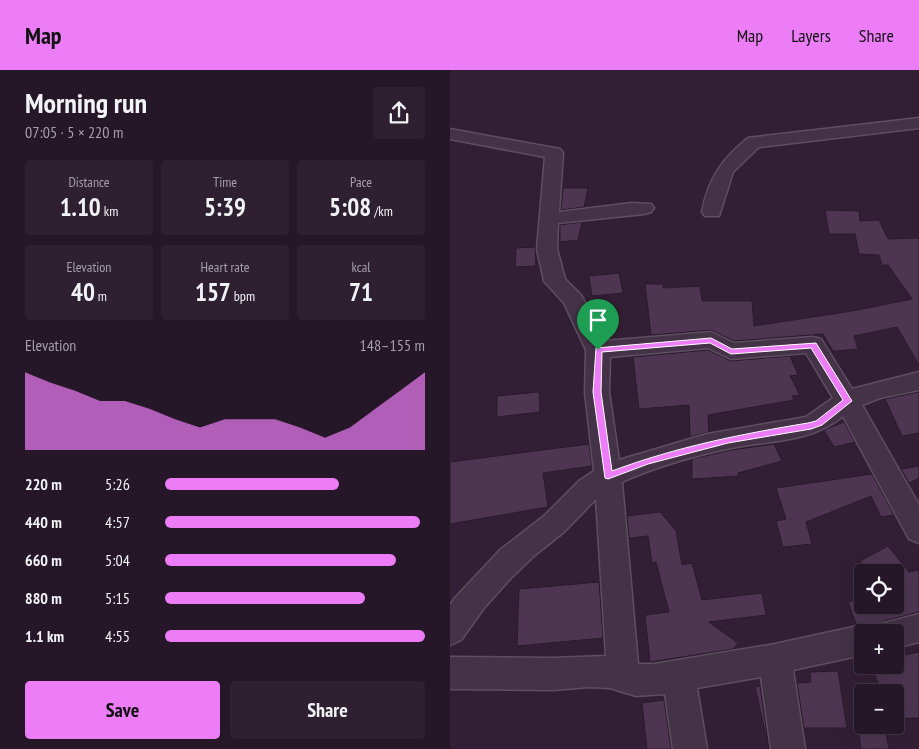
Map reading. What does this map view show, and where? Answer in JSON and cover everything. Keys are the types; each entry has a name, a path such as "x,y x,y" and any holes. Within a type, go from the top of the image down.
{"street":[{"path":"712,212 715,186 734,157 754,142 919,123"},
{"path":"450,134 554,153 547,249 555,281 573,300 598,350 597,392 608,476 623,676"},
{"path":"549,218 571,217 623,208 644,208"},
{"path":"598,350 711,340 731,351 813,345 848,401 919,531"},
{"path":"450,630 470,602 520,549 557,521 583,494 608,476 647,461 728,439 819,423 848,401 866,392 919,381"},
{"path":"904,631 919,628"},
{"path":"450,673 553,674 589,671 636,680 654,680 775,659 854,642"},
{"path":"775,659 788,749"},
{"path":"679,676 690,749"}],"building":[{"path":"563,188 588,188 584,207 561,210"},
{"path":"825,210 859,211 860,221 879,220 888,239 919,238 919,365 897,327 854,336 858,349 838,351 833,351 823,334 734,341 711,330 651,335 645,284 663,284 663,288 700,286 702,301 752,301 754,326 852,311 912,299 888,265 882,265 879,255 859,254 855,234 829,234"},
{"path":"582,222 578,240 560,242 560,225"},
{"path":"535,247 536,266 515,267 516,248"},
{"path":"619,273 623,293 592,296 589,276"},
{"path":"708,350 731,361 790,356 798,375 790,376 800,395 792,396 794,400 708,415 709,432 690,437 689,405 639,409 633,357"},
{"path":"539,392 540,412 497,417 497,396"},
{"path":"919,392 919,433 902,436 885,399"},
{"path":"844,422 855,442 834,447 824,430"},
{"path":"589,444 592,466 543,473 548,507 450,524 450,462"},
{"path":"774,444 782,461 738,473 739,476 692,479 692,459 731,450"},
{"path":"919,466 919,478 909,483 901,469"},
{"path":"872,474 894,515 881,517 871,496 806,522 812,544 783,547 776,521 786,519 776,488"},
{"path":"660,512 676,531 682,565 692,563 702,600 762,593 766,615 709,622 738,643 733,649 650,662 645,615 669,612 656,562 652,563 648,536 629,538 627,516"},
{"path":"888,546 903,564 862,564 860,561"},
{"path":"904,566 909,572 919,570 919,612 884,621 882,624 856,624 848,602 854,600 854,614 904,614"},
{"path":"599,582 603,638 517,646 519,589"},
{"path":"919,652 919,718 904,719 904,684 878,684 874,674 904,674 904,655"},
{"path":"838,671 847,728 804,728 797,683 811,682 810,672"},
{"path":"760,686 769,749 755,687"},
{"path":"664,700 671,749 647,749 642,703"},
{"path":"859,734 886,734 889,749 861,749"}],"route":[{"path":"711,340 731,351 813,345 848,401 819,423 728,439 647,461 608,476 597,392 598,350 711,340"}]}
